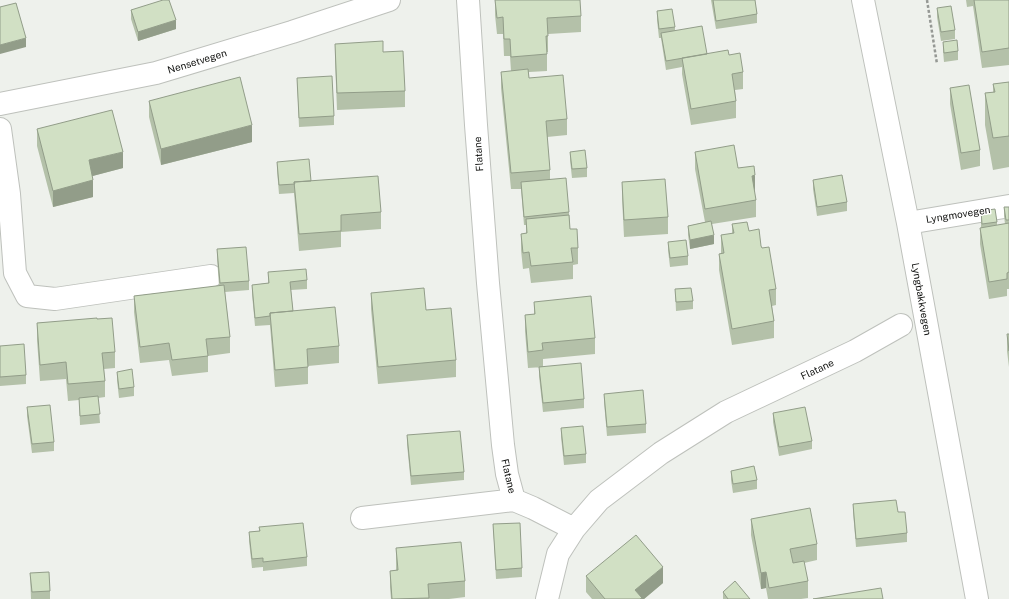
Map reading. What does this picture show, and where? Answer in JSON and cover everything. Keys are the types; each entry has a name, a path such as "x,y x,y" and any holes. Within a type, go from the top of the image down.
{"street":[{"name":"Nensetvegen","path":"0,104 156,73 292,32 389,0"},
{"name":"Flatane","path":"468,0 488,284 503,446 507,474 514,500 574,529 599,500 661,453 726,412 855,351 901,325"},
{"name":"Lyngbakkvegen","path":"863,0 908,223 976,599"},
{"path":"0,129 9,194 15,273 26,296 55,300 211,276"},
{"name":"Lyngmovegen","path":"908,223 1009,206"},
{"path":"362,518 514,500"},
{"path":"547,599 558,554 574,529"}],"path":[{"path":"927,0 937,64"}],"building":[{"path":"163,0 169,0 176,20 138,32 131,10"},
{"path":"495,0 580,0 581,16 547,18 547,54 511,57 510,39 504,39 503,17 497,18"},
{"path":"713,0 755,0 757,14 716,21"},
{"path":"974,0 1009,0 1009,48 982,52"},
{"path":"16,3 26,38 0,45 0,7"},
{"path":"951,6 955,30 941,32 937,8"},
{"path":"672,9 675,27 659,29 657,11"},
{"path":"702,26 707,54 666,61 661,33"},
{"path":"957,40 958,51 944,53 943,42"},
{"path":"383,41 383,52 403,51 405,91 337,93 335,44"},
{"path":"728,50 729,55 740,53 743,72 732,74 736,101 691,109 682,58"},
{"path":"528,69 529,78 563,75 567,119 546,121 550,170 511,173 501,72"},
{"path":"332,76 334,116 299,118 297,78"},
{"path":"240,77 252,125 161,149 149,101"},
{"path":"1009,82 1009,136 993,138 985,93 995,92 993,84"},
{"path":"969,85 980,150 961,153 950,88"},
{"path":"112,110 123,152 89,160 93,180 53,191 37,129"},
{"path":"734,145 738,168 754,166 755,175 752,176 756,200 705,209 695,152"},
{"path":"585,150 587,168 572,169 570,152"},
{"path":"309,159 311,181 279,185 277,162"},
{"path":"842,175 847,202 817,207 813,180"},
{"path":"378,176 381,212 341,215 341,231 299,234 294,182"},
{"path":"566,178 569,212 524,217 521,182"},
{"path":"665,179 668,217 624,220 622,182"},
{"path":"1004,207 1009,207 1009,220 1006,220"},
{"path":"995,209 997,222 982,224 981,211"},
{"path":"569,215 570,229 577,229 578,248 571,248 573,262 531,266 529,252 523,253 521,234 527,233 526,219"},
{"path":"711,221 714,235 690,240 688,226"},
{"path":"747,222 749,231 759,229 762,248 769,247 776,289 769,290 774,321 732,329 719,254 724,253 721,235 734,233 732,224"},
{"path":"1009,223 1009,272 1007,273 1007,279 989,282 980,228"},
{"path":"686,240 688,256 670,258 668,242"},
{"path":"246,247 249,281 220,283 217,249"},
{"path":"306,269 307,280 290,282 293,311 270,313 270,316 255,318 252,285 269,283 268,272"},
{"path":"224,285 230,337 206,339 208,356 172,360 169,343 140,347 134,296"},
{"path":"424,288 426,310 451,308 456,360 378,367 371,293"},
{"path":"691,288 693,301 676,302 675,289"},
{"path":"591,296 595,338 542,343 543,350 528,352 525,315 535,314 534,302"},
{"path":"335,307 339,346 307,349 308,367 275,370 270,313"},
{"path":"112,318 115,352 102,353 105,381 68,384 66,362 40,365 37,323"},
{"path":"1007,334 1009,334 1009,351"},
{"path":"24,344 26,375 0,377 0,346"},
{"path":"581,363 584,399 543,403 539,367"},
{"path":"132,369 134,387 119,389 117,372"},
{"path":"643,390 646,424 607,427 604,394"},
{"path":"98,396 100,414 80,416 79,398"},
{"path":"50,405 54,442 32,444 27,407"},
{"path":"805,407 812,441 779,447 773,413"},
{"path":"583,426 586,454 564,456 561,428"},
{"path":"460,431 464,472 411,476 407,435"},
{"path":"754,466 757,480 733,484 731,471"},
{"path":"896,500 898,512 905,512 907,533 856,539 853,504"},
{"path":"810,508 817,544 790,549 793,563 804,561 808,581 769,588 766,572 761,573 751,519"},
{"path":"303,523 307,557 263,562 263,558 252,559 249,532 260,531 259,527"},
{"path":"520,523 522,568 496,570 493,524"},
{"path":"636,535 663,567 635,590 642,598 605,599 586,576"},
{"path":"461,542 465,581 428,584 429,598 392,599 390,571 398,570 396,548"},
{"path":"49,572 50,591 32,592 30,573"},
{"path":"735,581 750,599 728,599 723,592"},
{"path":"881,588 883,599 813,599"}]}
